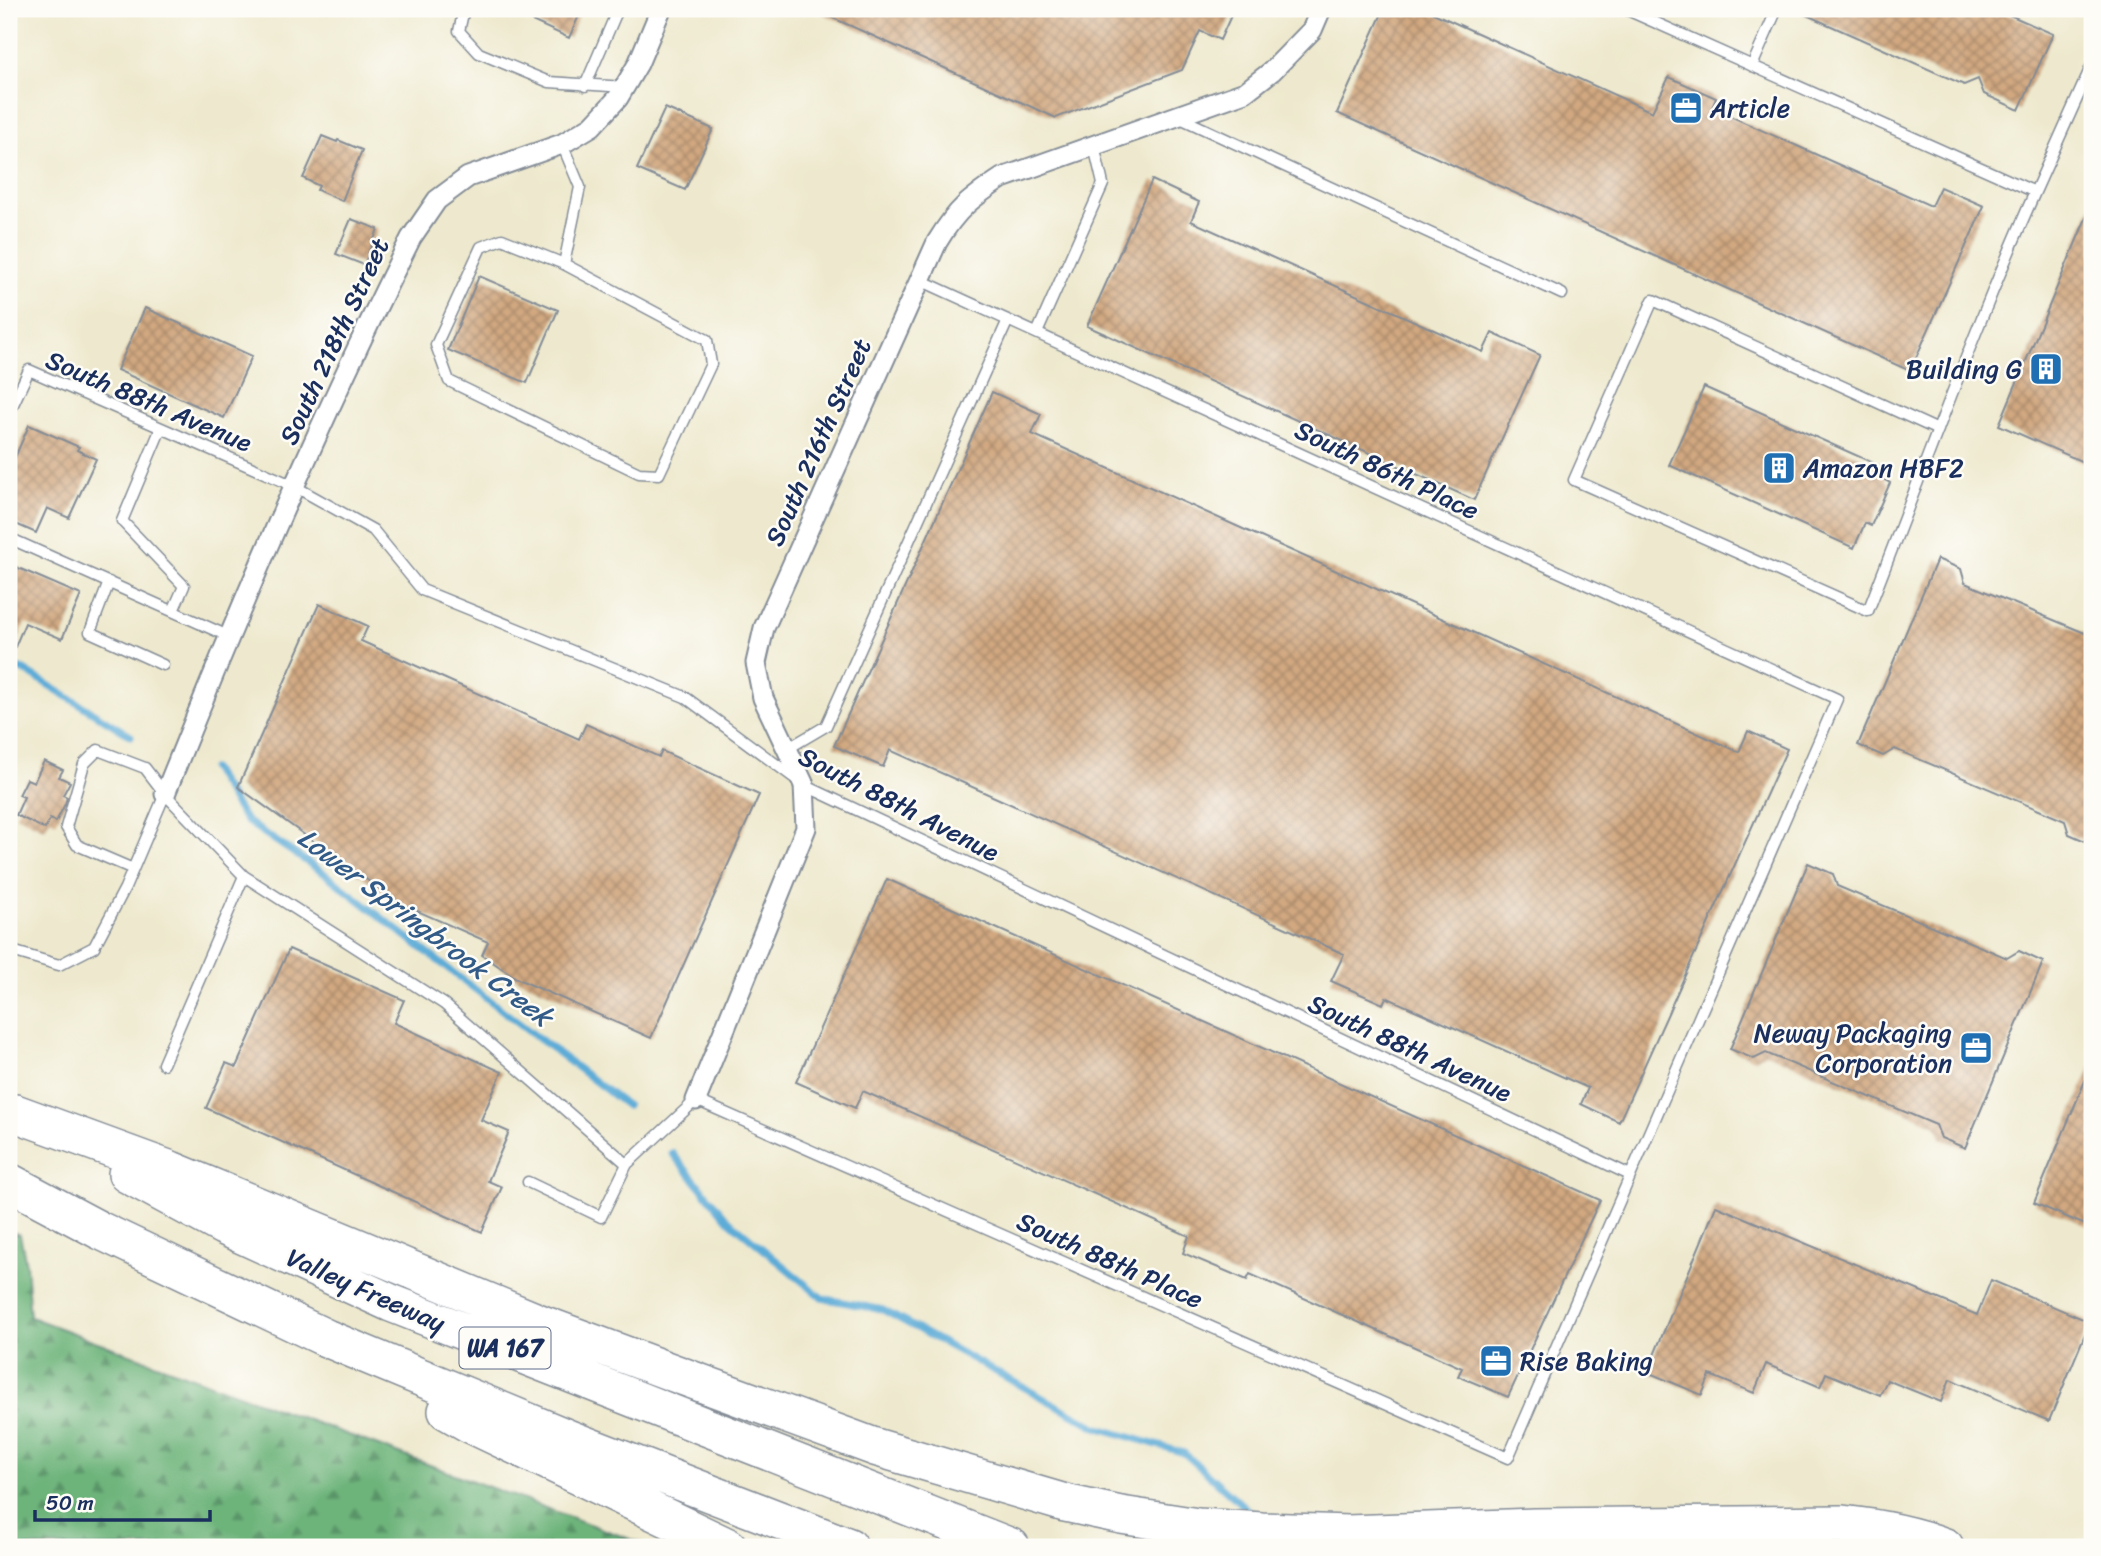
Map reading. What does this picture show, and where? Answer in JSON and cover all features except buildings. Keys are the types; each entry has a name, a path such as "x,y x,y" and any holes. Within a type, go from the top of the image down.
{"highway":[{"path":"12,1111 172,1170 542,1324 875,1447 1065,1503 1198,1527 1348,1534 1543,1534 1841,1524 1917,1536 1945,1547"},
{"name":"Valley Freeway","path":"12,1111 223,1226 391,1303 1011,1547"},
{"name":"WA 167","path":"9,1182 99,1230 326,1338 572,1440 849,1547"},
{"path":"326,1338 468,1423 728,1547"}],"street":[{"name":"South 218th Street","path":"165,794 228,636 294,486 411,238 437,201 468,177 562,144 592,125 625,87 638,64 661,9"},
{"name":"South 216th Street","path":"696,1100 806,828 804,785 763,698 756,663 764,628 937,242 952,218 972,198 1002,178 1245,92 1272,71 1312,30 1321,9"}],"lane":[{"path":"464,9 459,31 479,53 549,82 625,87"},
{"path":"585,86 618,9"},
{"path":"1625,9 2035,191"},
{"path":"1752,66 1777,9"},
{"path":"1938,430 1653,300 1574,480 1868,611 1938,430 1952,390 2035,191 2092,65"},
{"path":"1176,116 1562,294"},
{"path":"562,144 580,187 565,264"},
{"path":"1037,333 1103,184 1094,146"},
{"path":"502,239 565,264 707,340 711,364 659,474 639,473 449,381 436,345 481,247 502,239"},
{"name":"South 86th Place","path":"920,279 1837,699 1630,1175"},
{"path":"787,749 826,726 1007,320"},
{"name":"South 88th Avenue","path":"9,414 29,370 294,486 373,530 422,590 685,697 804,785 1630,1175"},
{"path":"161,428 122,521 184,586 173,611"},
{"path":"9,538 228,636"},
{"path":"108,582 90,632 163,664"},
{"path":"133,869 77,845 66,827 84,764 98,750 145,768 165,794 244,876 444,1004 627,1164"},
{"path":"9,947 12,951 59,965 94,947 133,869 165,794"},
{"path":"163,1064 244,876"},
{"path":"528,1182 601,1217 627,1164 696,1100"},
{"name":"South 88th Place","path":"696,1100 1508,1458 1630,1175"}],"green space":[{"path":"9,1231 20,1235 26,1264 30,1317 651,1547 9,1547"}],"waterway":[{"name":"Lower Springbrook Creek","path":"9,666 24,670 131,736"},
{"name":"Lower Springbrook Creek","path":"212,769 246,821 325,874 627,1106"},
{"name":"Lower Springbrook Creek","path":"672,1153 727,1219 822,1298 883,1310 1096,1427 1184,1453 1256,1517"}],"place":[{"name":"Article","path":"1686,108"},
{"name":"Building G","path":"2046,369"},
{"name":"Amazon HBF2","path":"1779,468"},
{"name":"Neway Packaging Corporation","path":"1976,1048"},
{"name":"Rise Baking","path":"1496,1361"}]}
